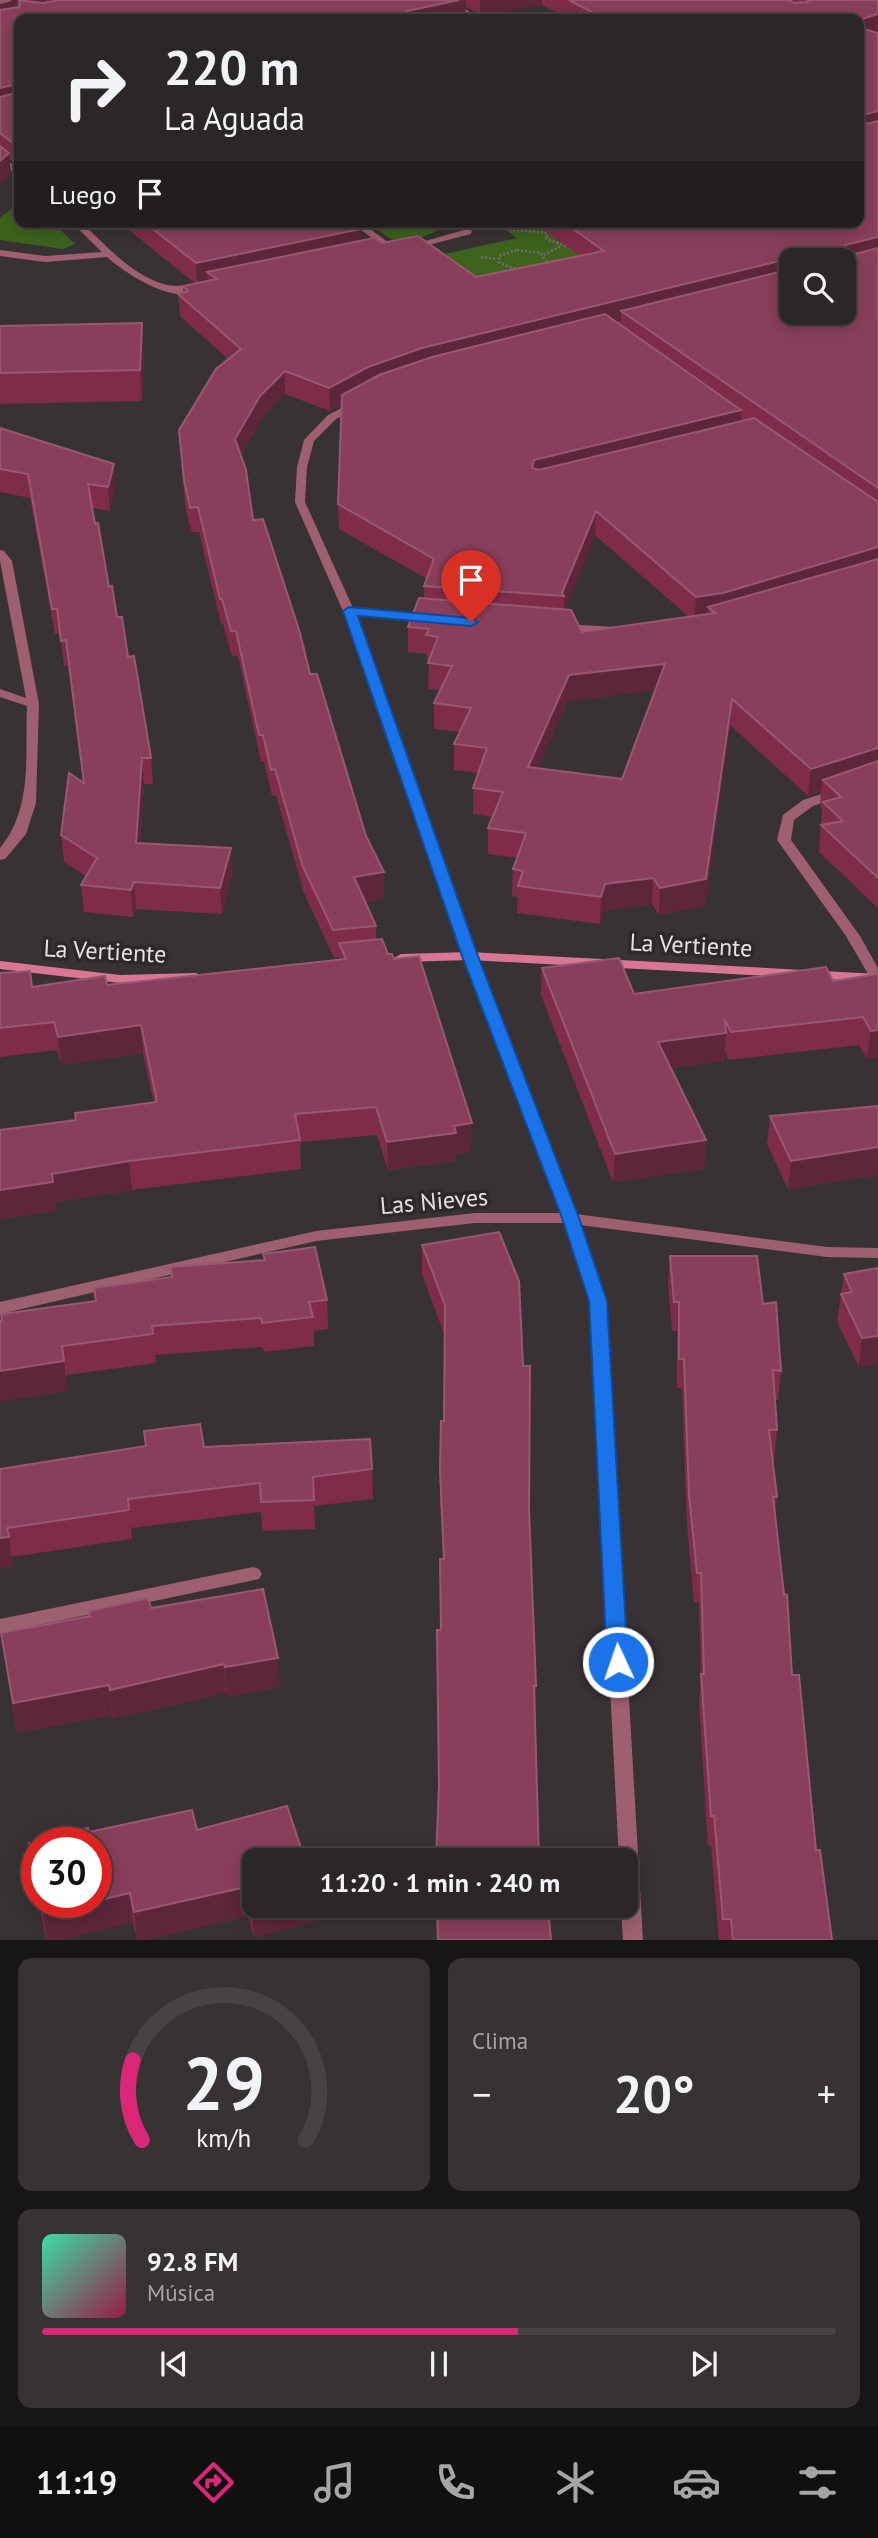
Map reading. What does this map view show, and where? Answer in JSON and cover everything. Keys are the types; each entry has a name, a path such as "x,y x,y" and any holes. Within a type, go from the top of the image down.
{"street":[{"path":"444,0 469,14"},
{"path":"0,157 14,170"},
{"path":"82,228 150,285 188,292 213,286"},
{"path":"363,228 393,250"},
{"path":"381,253 465,228"},
{"path":"0,253 45,259 111,254"},
{"path":"374,394 332,417 309,440 302,467 300,502 349,611 470,956 570,1218 598,1301 633,1940"},
{"path":"0,552 6,561 9,574 33,704 30,803 19,834 0,856"},
{"path":"349,611 447,620"},
{"path":"554,628 624,632"},
{"path":"0,693 33,704"},
{"path":"855,787 808,803 788,818 784,840 853,936 877,978"},
{"name":"La Vertiente","path":"388,960 470,956 877,978"},
{"name":"La Vertiente","path":"0,965 120,979 209,976"},
{"name":"Las Nieves","path":"0,1308 316,1236 475,1218 570,1218 827,1252 878,1253"},
{"path":"0,1626 253,1574"}],"path":[{"path":"482,228 549,233 565,229 584,236 580,243 562,245 544,255 517,250 503,253 497,259 508,268 524,270 544,265 547,262 544,255"},
{"path":"549,233 545,237 547,240 562,245"}],"green space":[{"path":"14,207 14,228 58,228 75,244 63,249 0,240 0,218"},
{"path":"376,228 439,228 404,241 386,236"},
{"path":"503,228 600,228 633,250 471,286 431,257 517,238"}],"building":[{"path":"459,0 407,11 412,14 14,14 14,85 0,88 0,10 19,7 20,1"},
{"path":"569,0 789,0 794,3 808,2 807,0 878,0 878,14 864,18 864,14 596,14"},
{"path":"864,29 878,33 878,111 864,115"},
{"path":"14,93 14,144 0,133 0,97"},
{"path":"878,121 878,237 845,245 844,248 779,248 779,261 422,348 368,367 329,388 285,371 260,396 235,439 246,470 253,520 263,519 300,633 310,674 317,674 366,836 384,872 354,877 376,926 333,930 303,867 275,769 271,770 263,735 259,735 236,631 231,631 220,599 198,507 190,508 184,480 179,430 216,369 241,349 178,294 188,291 183,286 217,279 207,272 374,238 382,243 418,236 476,277 604,251 571,228 864,228 864,124"},
{"path":"0,146 9,153 0,161"},
{"path":"152,228 361,229 196,263"},
{"path":"878,248 878,488 621,311 779,272 779,325 856,325 856,254"},
{"path":"605,314 741,410 534,460 532,468 539,470 754,418 878,502 878,547 723,593 696,597 596,511 562,593 564,596 424,586 434,559 338,504 342,395 379,375 432,357"},
{"path":"142,323 140,370 0,373 0,326"},
{"path":"0,428 114,464 108,487 88,484 117,617 122,617 128,657 134,656 151,758 142,758 136,843 231,848 220,888 134,882 131,890 81,885 97,858 61,835 69,773 84,783 66,640 61,641 57,609 52,609 28,474 0,469"},
{"path":"878,559 878,748 811,769 732,699 706,879 660,888 653,878 605,884 601,897 518,886 523,871 513,869 526,833 488,828 503,792 473,788 487,748 454,744 471,708 434,703 452,666 428,663 438,637 426,635 429,629 408,627 419,598 571,610 582,632 715,613 708,607","holes":["665,664 622,779 528,767 569,675"]},
{"path":"878,761 878,878 821,825 843,821 823,802 841,797 823,780"},
{"path":"382,939 388,954 392,954 394,959 419,956 472,1123 454,1126 456,1133 387,1142 376,1107 295,1114 300,1140 129,1161 52,1174 53,1182 0,1190 0,1130 76,1120 75,1113 157,1102 141,1025 58,1037 54,1022 0,1028 0,973 30,971 32,987 105,976 107,985 346,959 339,943"},
{"path":"619,958 634,994 826,967 833,981 878,974 878,1030 871,1031 863,1017 731,1032 725,1020 726,1033 658,1042 706,1140 615,1154 542,968"},
{"path":"878,1106 878,1147 791,1161 770,1116"},
{"path":"499,1232 519,1281 523,1366 530,1366 529,1509 539,1848 436,1848 439,1785 437,1630 441,1630 440,1559 444,1559 440,1471 441,1421 444,1421 445,1305 422,1245"},
{"path":"315,1247 327,1300 309,1302 313,1317 262,1323 261,1318 152,1326 153,1334 62,1346 64,1361 0,1371 1,1314 96,1301 94,1288 172,1277 171,1267 265,1260 263,1254"},
{"path":"670,1256 757,1256 763,1304 776,1302 781,1371 773,1370 777,1430 769,1430 777,1497 773,1497 784,1594 787,1595 792,1675 799,1675 816,1850 820,1850 832,1940 733,1940 731,1919 723,1919 714,1816 711,1816 701,1674 704,1674 701,1573 697,1573 689,1495 684,1359 679,1359 679,1302 674,1302"},
{"path":"878,1268 878,1336 862,1338 841,1294 852,1292 844,1274"},
{"path":"200,1424 204,1447 370,1439 372,1469 313,1477 314,1500 261,1502 260,1483 128,1499 129,1510 7,1528 9,1537 0,1538 0,1469 146,1446 144,1431"},
{"path":"263,1589 278,1658 225,1667 224,1664 110,1690 109,1685 13,1703 1,1633 90,1616 89,1611 148,1598 151,1608"},
{"path":"287,1806 301,1848 242,1848 242,1888 134,1912 130,1893 112,1897 112,1827 192,1810 197,1830"},
{"path":"437,1918 549,1918 551,1940 438,1940"}],"route":[{"path":"471,622 349,611 470,956 570,1218 598,1301 618,1662"}]}
